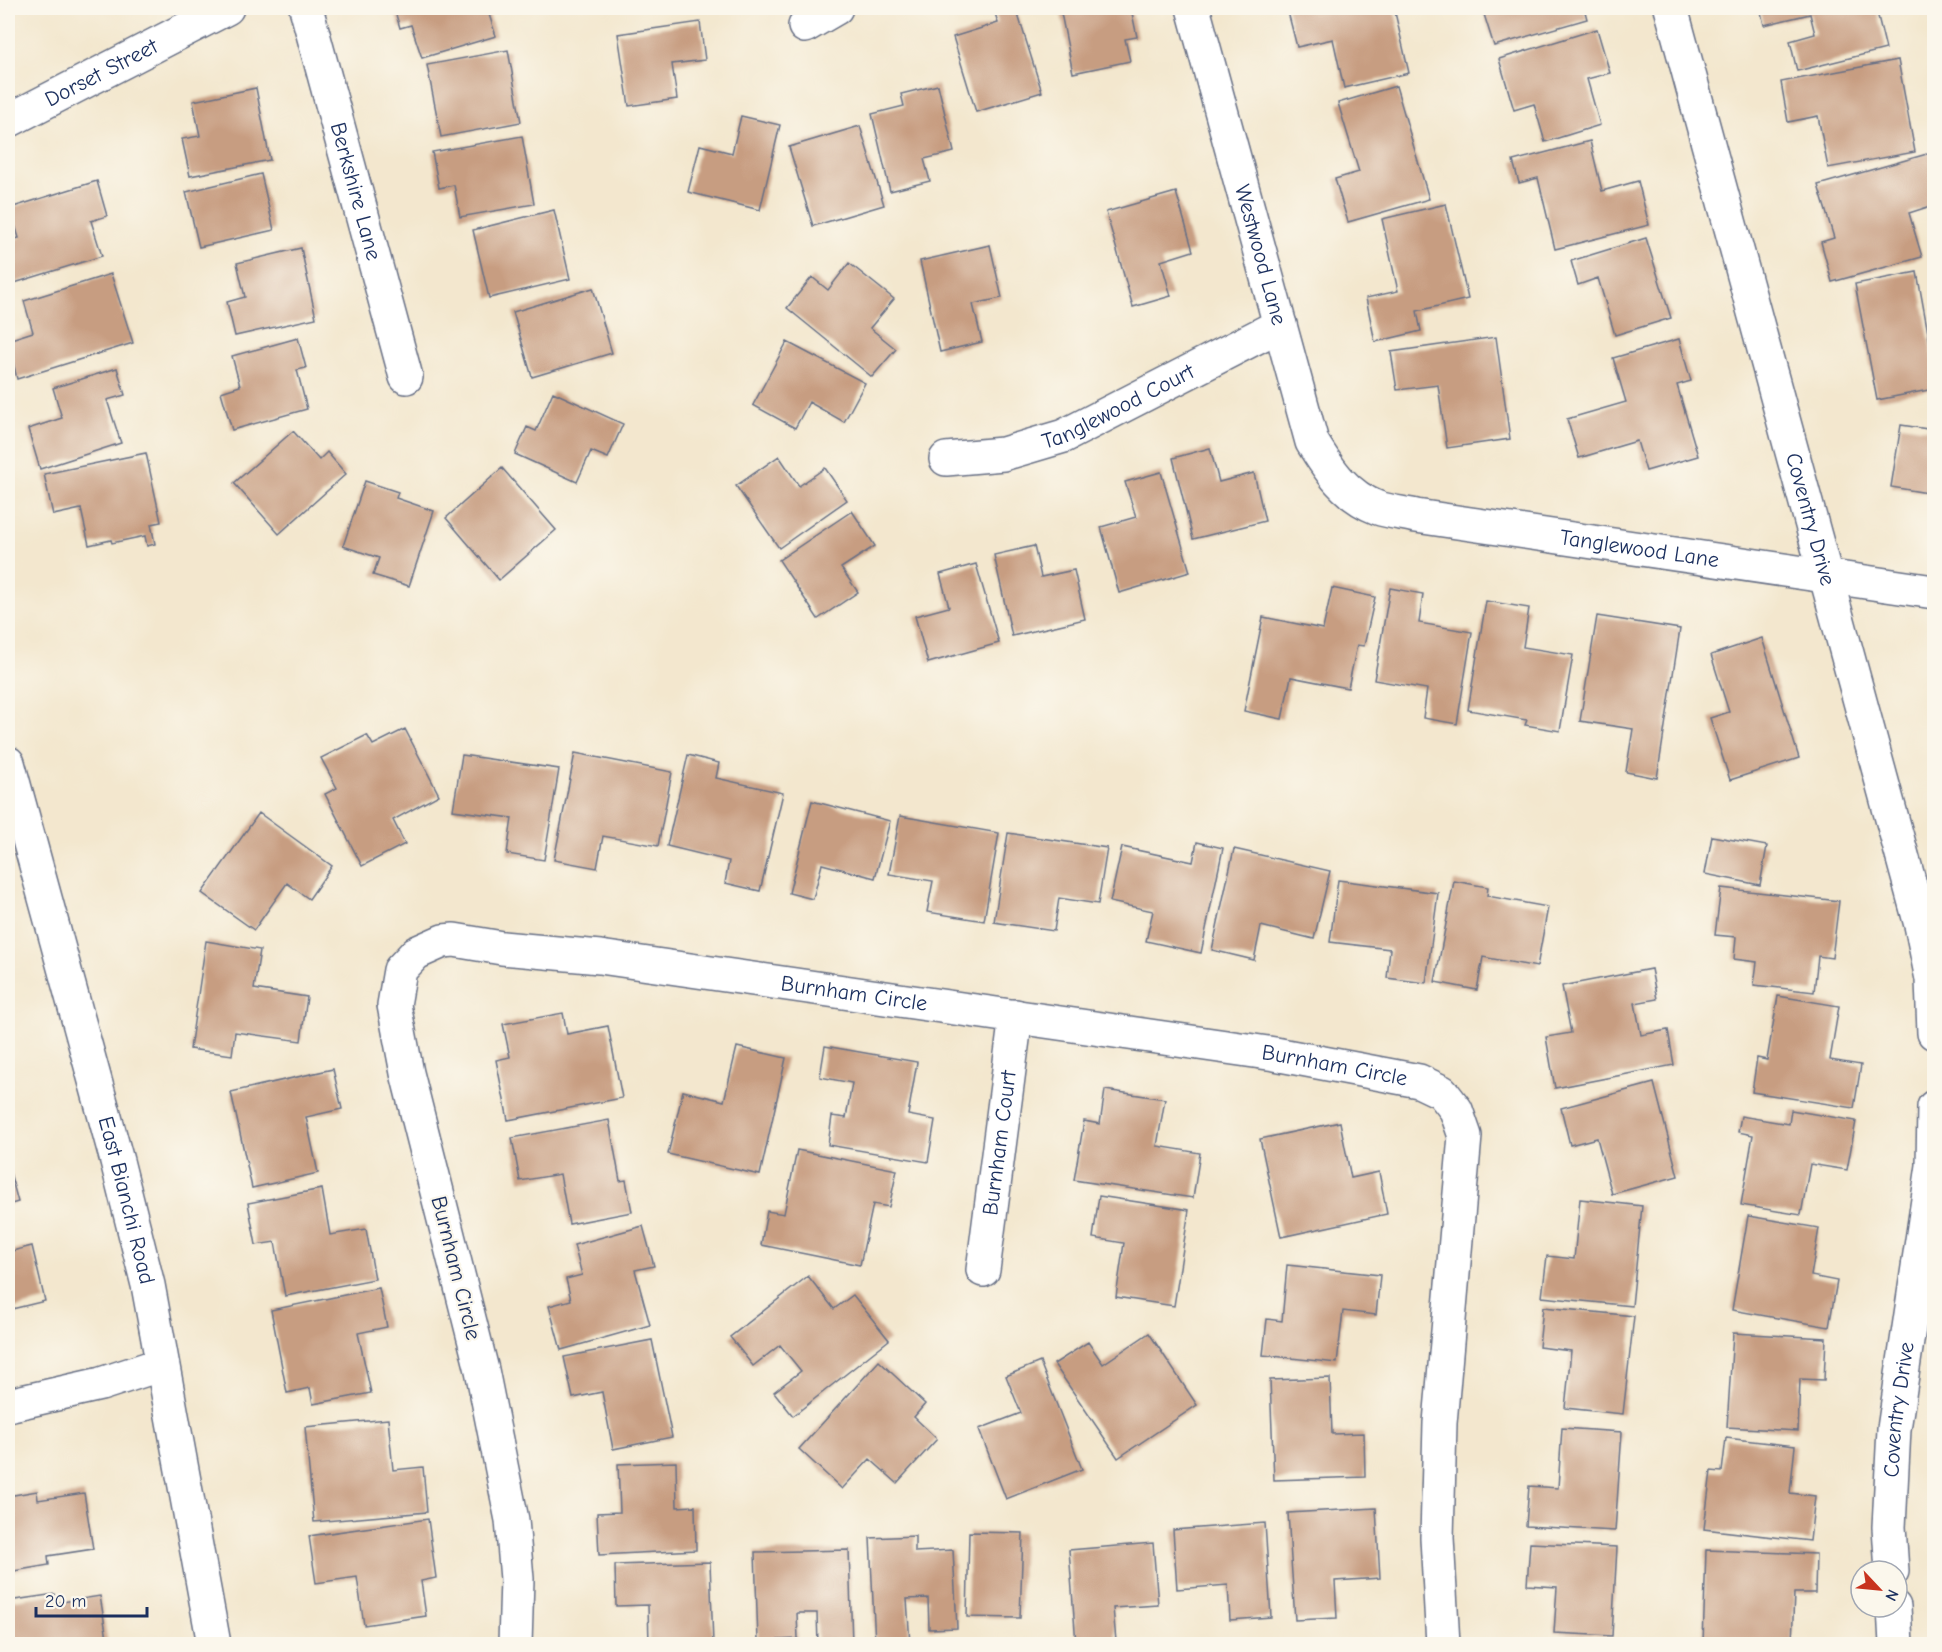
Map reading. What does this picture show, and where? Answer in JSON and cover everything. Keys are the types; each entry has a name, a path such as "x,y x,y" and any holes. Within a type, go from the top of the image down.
{"street":[{"name":"Dorset Street","path":"8,121 227,8"},
{"name":"Berkshire Lane","path":"306,8 406,377"},
{"path":"805,26 836,8"},
{"name":"Westwood Lane","path":"1193,8 1312,442 1330,471 1350,492"},
{"name":"Coventry Drive","path":"1671,8 1921,926 1932,979 1935,1034"},
{"name":"Tanglewood Court","path":"946,459 1003,454 1064,436 1280,325"},
{"name":"Tanglewood Lane","path":"1350,492 1378,508 1416,516 1935,592"},
{"name":"East Bianchi Road","path":"8,764 117,1161 148,1285 214,1644"},
{"name":"Burnham Circle","path":"515,1644 517,1579 512,1520 482,1370 407,1073 394,1005 400,970 416,953 443,941 454,940 502,948 600,957 1275,1054 1419,1081 1442,1092 1456,1110 1465,1136 1440,1423 1437,1538 1443,1644"},
{"name":"Burnham Court","path":"983,1270 1016,1016"},
{"name":"Coventry Drive","path":"1891,1559 1889,1527 1893,1429 1934,1166 1935,1107"},
{"path":"8,1405 101,1384 162,1364"},
{"path":"1895,1619 1896,1644"}],"building":[{"path":"394,8 487,8 496,36 422,58 411,25 400,28"},
{"path":"1016,8 1042,92 976,112 953,37 998,23 995,13"},
{"path":"1060,8 1131,8 1137,37 1125,39 1130,61 1073,73"},
{"path":"1287,8 1394,8 1409,73 1344,88 1333,39 1297,47"},
{"path":"1482,8 1584,8 1587,19 1494,46"},
{"path":"1760,8 1876,8 1886,49 1797,71 1790,41 1815,34 1810,14 1764,25"},
{"path":"700,22 705,60 672,64 677,99 629,106 618,34"},
{"path":"1597,29 1610,73 1587,79 1600,125 1545,142 1534,104 1514,110 1499,59"},
{"path":"508,50 521,122 441,137 427,65"},
{"path":"1898,60 1915,152 1828,168 1818,116 1788,122 1781,82"},
{"path":"938,85 954,152 924,159 930,181 890,191 872,114 904,106 901,94"},
{"path":"1396,86 1429,199 1348,222 1335,179 1359,172 1338,103"},
{"path":"256,88 270,160 190,176 182,139 200,136 193,101"},
{"path":"741,116 780,125 760,210 688,192 700,145 732,153"},
{"path":"860,126 884,205 813,226 789,147"},
{"path":"522,136 534,204 460,217 454,185 439,188 432,152"},
{"path":"1590,141 1602,191 1638,181 1649,225 1555,249 1538,178 1519,183 1513,161"},
{"path":"1934,152 1934,205 1909,213 1922,257 1832,282 1821,242 1834,238 1818,185"},
{"path":"261,174 274,230 199,247 186,192"},
{"path":"97,181 107,216 91,221 102,256 8,285 8,241 19,238 10,208"},
{"path":"1176,192 1193,251 1161,261 1171,296 1133,307 1106,212"},
{"path":"1446,204 1468,299 1417,311 1421,331 1375,342 1366,298 1398,291 1382,219"},
{"path":"554,210 570,279 489,298 473,230"},
{"path":"1646,238 1671,318 1615,335 1598,278 1578,285 1571,261"},
{"path":"990,245 1002,298 973,304 982,342 940,352 920,261"},
{"path":"301,248 316,318 235,336 227,302 245,297 237,263"},
{"path":"849,263 894,299 870,328 896,349 872,377 787,308 812,277 828,290"},
{"path":"1917,272 1934,366 1934,389 1877,400 1855,284"},
{"path":"111,274 133,343 17,379 8,340 33,332 24,301"},
{"path":"593,288 612,353 532,377 513,312"},
{"path":"1496,337 1510,439 1447,448 1438,385 1397,390 1391,352"},
{"path":"298,338 306,368 297,370 307,409 232,430 221,392 240,386 232,356"},
{"path":"1679,339 1691,381 1677,385 1698,456 1646,471 1637,441 1579,458 1567,419 1626,402 1613,358"},
{"path":"787,342 865,383 844,422 809,402 795,428 753,405"},
{"path":"117,368 125,395 107,400 121,443 40,469 28,429 62,418 53,388"},
{"path":"553,392 623,424 608,458 591,451 577,482 515,454 527,427 536,431"},
{"path":"1901,425 1934,430 1934,494 1891,487"},
{"path":"293,431 319,460 327,452 346,474 279,534 234,483"},
{"path":"1210,448 1219,482 1254,473 1265,521 1193,539 1173,458"},
{"path":"146,453 161,522 151,524 155,544 147,546 145,536 89,545 81,509 53,515 44,474"},
{"path":"779,456 799,486 825,468 847,500 779,548 736,486"},
{"path":"502,468 556,530 499,580 446,518"},
{"path":"1161,472 1190,572 1119,593 1101,527 1136,517 1125,482"},
{"path":"365,481 398,492 396,498 434,511 409,586 373,575 379,558 343,546"},
{"path":"852,511 875,546 841,568 858,592 818,619 779,560"},
{"path":"1034,546 1041,577 1074,570 1085,619 1012,636 994,555"},
{"path":"976,564 999,643 928,663 915,616 949,607 940,574"},
{"path":"1332,588 1375,597 1364,646 1357,645 1348,688 1291,677 1282,719 1244,711 1263,617 1323,629"},
{"path":"1390,588 1423,594 1419,623 1472,632 1457,724 1423,718 1427,689 1374,680"},
{"path":"1486,601 1529,608 1523,647 1573,655 1560,731 1525,725 1527,720 1468,710"},
{"path":"1597,616 1680,629 1657,778 1626,772 1633,729 1580,721"},
{"path":"1762,638 1799,758 1730,780 1710,718 1729,712 1711,655"},
{"path":"405,729 439,795 393,820 405,844 362,866 325,794 337,788 321,758 367,735 373,745"},
{"path":"575,753 672,772 658,846 603,836 597,868 554,860"},
{"path":"462,755 559,769 544,860 507,854 512,818 453,810"},
{"path":"688,755 719,763 716,778 783,793 760,891 725,883 729,861 667,846"},
{"path":"812,801 890,821 875,878 822,864 813,899 789,893"},
{"path":"259,813 332,866 309,899 287,883 254,930 202,893"},
{"path":"900,816 999,833 984,921 927,912 933,881 889,874"},
{"path":"1008,833 1107,848 1098,904 1059,898 1054,931 994,922"},
{"path":"1712,836 1767,846 1760,885 1705,874"},
{"path":"1197,842 1223,848 1201,953 1146,941 1153,911 1110,902 1122,847 1193,862"},
{"path":"1234,849 1330,871 1314,939 1261,926 1254,960 1212,950"},
{"path":"1338,880 1438,893 1426,983 1387,978 1390,949 1330,942"},
{"path":"1454,881 1488,887 1487,896 1548,907 1537,967 1483,957 1477,990 1435,982"},
{"path":"1721,888 1839,901 1832,958 1818,956 1814,992 1754,985 1757,962 1734,959 1736,937 1715,935"},
{"path":"206,941 260,950 254,989 307,997 301,1041 235,1032 232,1055 190,1049"},
{"path":"1651,969 1657,999 1635,1003 1641,1035 1668,1030 1674,1065 1555,1088 1546,1037 1571,1033 1562,986"},
{"path":"1778,996 1839,1006 1830,1060 1861,1065 1854,1108 1752,1092 1757,1058 1767,1060"},
{"path":"563,1013 567,1034 608,1026 622,1098 508,1120 496,1060 510,1057 503,1024"},
{"path":"825,1046 917,1062 908,1115 935,1120 928,1162 828,1145 832,1116 846,1118 852,1083 820,1077"},
{"path":"737,1047 786,1058 760,1175 668,1154 683,1091 724,1101"},
{"path":"333,1069 342,1109 306,1117 318,1173 252,1188 231,1092"},
{"path":"1654,1083 1678,1176 1612,1194 1597,1138 1570,1145 1561,1108"},
{"path":"1105,1090 1165,1099 1157,1146 1200,1153 1193,1198 1074,1180 1084,1121 1100,1124"},
{"path":"1791,1110 1856,1121 1847,1170 1810,1164 1801,1215 1741,1205 1753,1135 1738,1132 1741,1116 1789,1124"},
{"path":"609,1120 620,1181 626,1180 632,1212 569,1224 560,1174 520,1181 512,1138"},
{"path":"1340,1122 1351,1178 1379,1172 1387,1214 1281,1237 1260,1139"},
{"path":"797,1150 897,1170 889,1207 873,1204 860,1265 761,1245 767,1211 784,1214"},
{"path":"8,1165 18,1202 8,1205"},
{"path":"322,1189 330,1235 366,1229 375,1279 285,1296 275,1242 256,1245 248,1203"},
{"path":"1099,1196 1189,1210 1174,1306 1116,1297 1124,1243 1093,1238"},
{"path":"1580,1199 1642,1206 1632,1306 1542,1297 1547,1256 1574,1259"},
{"path":"1748,1216 1819,1228 1811,1276 1837,1281 1829,1327 1732,1310"},
{"path":"643,1226 654,1266 635,1270 650,1325 561,1350 549,1306 571,1300 566,1279 582,1275 574,1245"},
{"path":"32,1246 45,1301 8,1310 8,1252"},
{"path":"1287,1265 1380,1275 1376,1315 1343,1311 1337,1363 1263,1355 1267,1319 1282,1321"},
{"path":"808,1276 834,1309 853,1295 889,1340 793,1416 774,1392 801,1371 780,1345 753,1366 730,1337"},
{"path":"379,1288 387,1327 358,1333 371,1393 313,1404 310,1388 287,1393 271,1310"},
{"path":"1543,1307 1634,1316 1623,1414 1565,1408 1571,1351 1539,1347"},
{"path":"1149,1333 1197,1405 1118,1458 1054,1364 1088,1342 1103,1364"},
{"path":"1733,1333 1826,1338 1824,1380 1800,1379 1798,1431 1727,1427"},
{"path":"652,1340 672,1437 613,1449 602,1392 573,1398 564,1357"},
{"path":"879,1361 925,1404 914,1417 937,1439 897,1483 870,1459 842,1489 799,1449"},
{"path":"1040,1362 1082,1469 1006,1499 979,1429 1021,1413 1006,1376"},
{"path":"1330,1378 1332,1434 1364,1433 1365,1477 1274,1480 1270,1380"},
{"path":"388,1419 393,1470 423,1467 427,1512 314,1522 305,1427"},
{"path":"1562,1428 1622,1432 1615,1531 1526,1526 1529,1486 1558,1488"},
{"path":"1726,1438 1795,1446 1790,1493 1815,1496 1810,1541 1704,1529 1711,1471 1722,1472"},
{"path":"676,1462 677,1507 695,1506 696,1550 599,1555 597,1513 620,1512 618,1464"},
{"path":"37,1491 38,1500 84,1493 93,1549 48,1556 49,1565 8,1572 8,1496"},
{"path":"1376,1508 1380,1578 1335,1581 1337,1618 1295,1620 1288,1513"},
{"path":"428,1519 436,1578 421,1581 426,1616 364,1625 357,1577 316,1583 309,1536"},
{"path":"1265,1523 1271,1617 1230,1620 1228,1585 1177,1589 1173,1530"},
{"path":"969,1532 1023,1533 1020,1618 967,1617"},
{"path":"915,1536 915,1552 953,1550 957,1628 929,1629 928,1598 907,1599 910,1644 875,1644 870,1538"},
{"path":"1153,1543 1158,1605 1113,1608 1116,1641 1076,1644 1069,1550"},
{"path":"1530,1543 1617,1547 1612,1636 1554,1633 1557,1587 1527,1585"},
{"path":"849,1550 852,1644 818,1644 817,1613 797,1613 798,1639 758,1641 755,1552"},
{"path":"1706,1550 1816,1554 1815,1593 1794,1593 1792,1644 1703,1644"},
{"path":"710,1562 713,1644 649,1644 648,1605 616,1606 615,1565"},
{"path":"55,1594 56,1603 100,1596 108,1644 8,1644 8,1601"}]}
